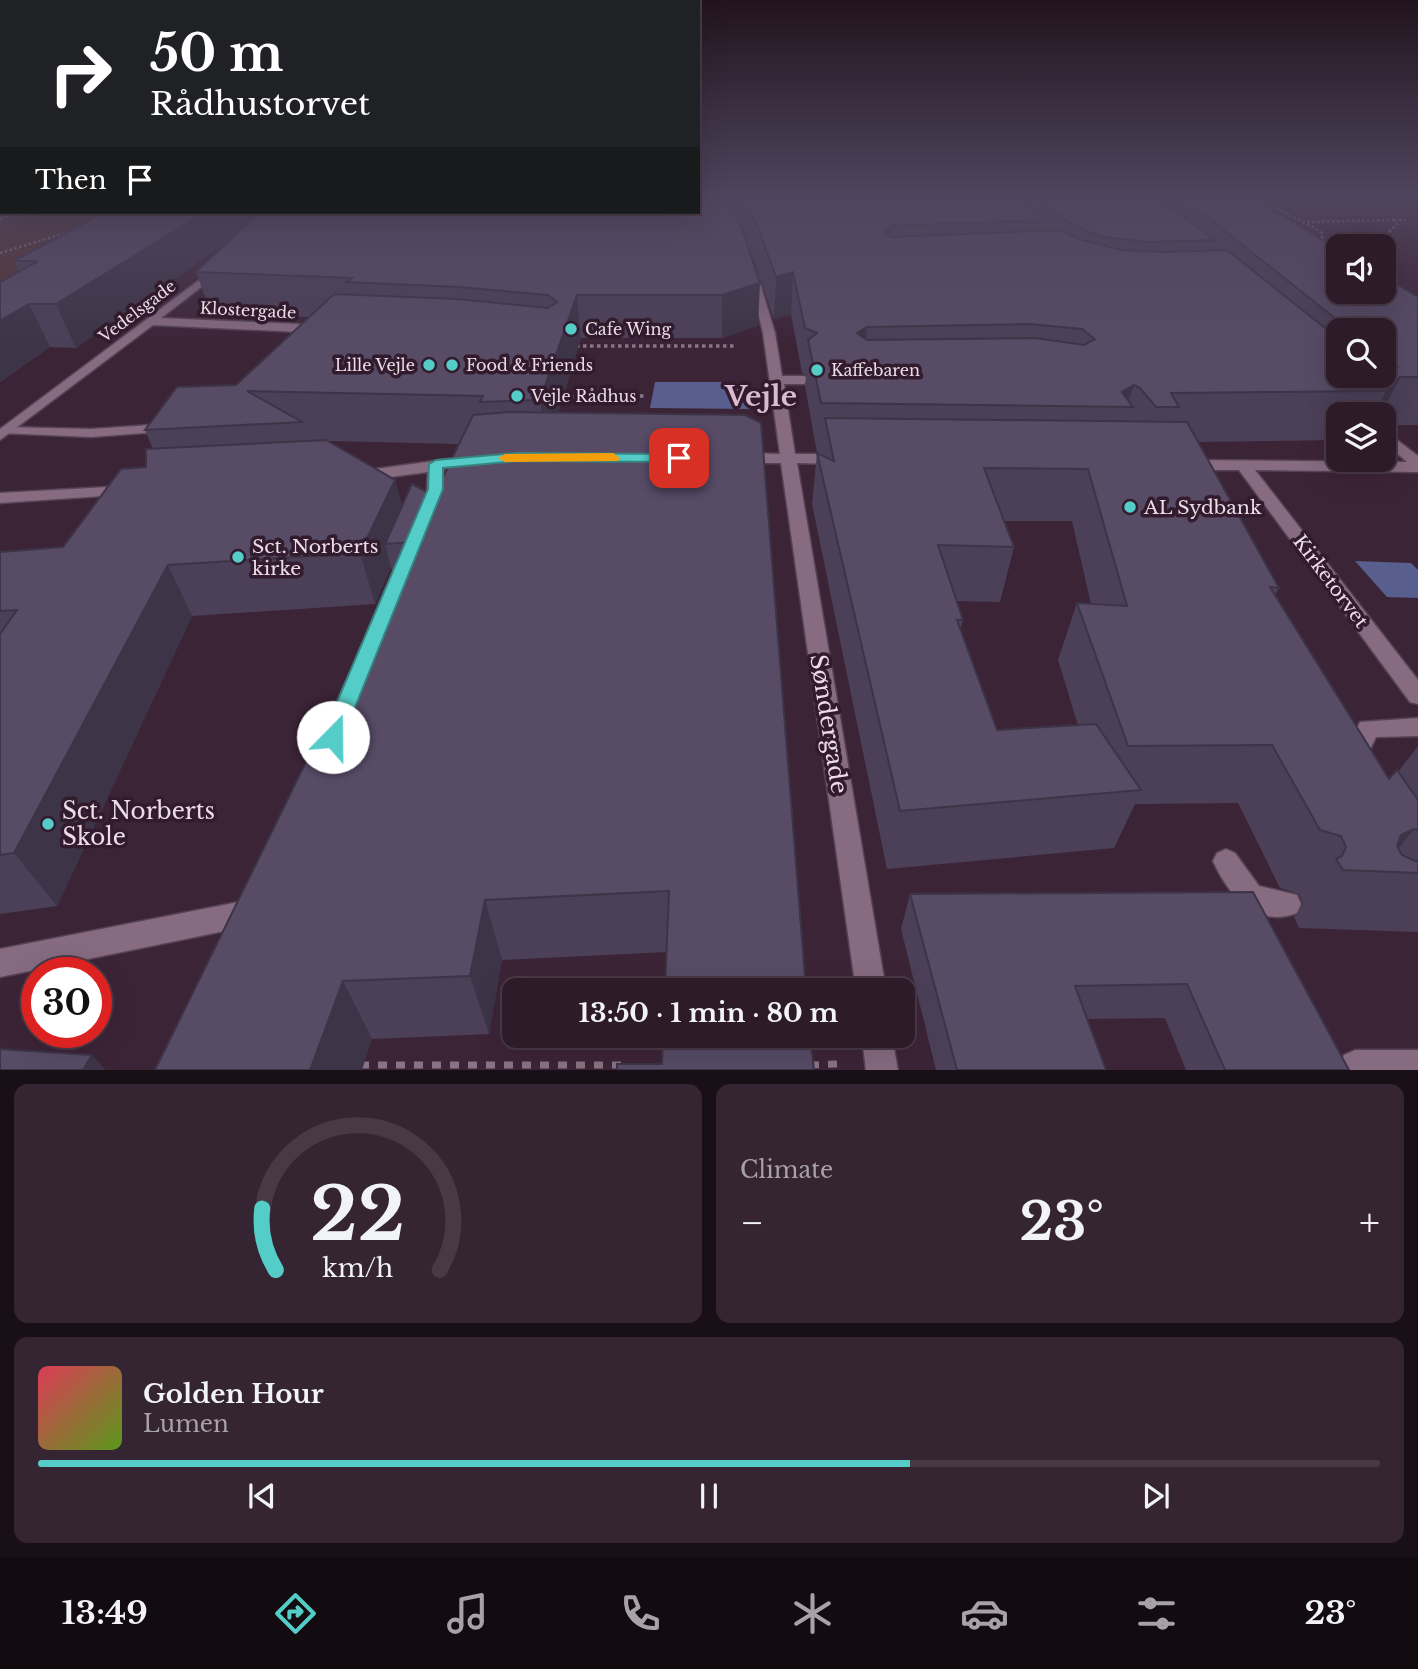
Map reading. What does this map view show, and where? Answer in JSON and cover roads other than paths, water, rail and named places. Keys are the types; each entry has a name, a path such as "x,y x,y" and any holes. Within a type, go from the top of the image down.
{"street":[{"name":"Vedelsgade","path":"3,433 227,262"},
{"name":"Søndergade","path":"748,263 771,345 869,978"},
{"name":"Klostergade","path":"150,321 331,330"},
{"path":"776,380 804,380"},
{"path":"3,433 91,433 180,427"},
{"path":"1396,445 1418,465"},
{"path":"719,458 856,460"},
{"path":"341,479 436,464 490,460"},
{"path":"414,540 435,489 436,464"},
{"path":"1175,464 1418,465"},
{"name":"Kirketorvet","path":"1243,466 1418,696"},
{"path":"0,498 142,490"},
{"path":"1348,775 1368,728 1418,727"},
{"path":"1226,860 1248,894 1260,904 1287,904"},
{"path":"0,963 258,914"},
{"path":"879,1048 882,1070"},
{"path":"1357,1070 1355,1066 1418,1066"}],"water":[{"path":"655,382 746,382 751,409 650,408"},
{"path":"1355,561 1411,563 1418,570 1418,598 1387,597"}],"place":[{"name":"Cafe Wing","path":"571,329"},
{"name":"Lille Vejle","path":"429,365"},
{"name":"Food & Friends","path":"452,365"},
{"name":"Kaffebaren","path":"817,370"},
{"name":"Vejle Rådhus","path":"517,396"},
{"name":"AL Sydbank","path":"1130,507"},
{"name":"Sct. Norberts kirke","path":"238,557"},
{"name":"Sct. Norberts Skole","path":"48,824"}],"district":[{"name":"Vejle","path":"761,396"}]}
